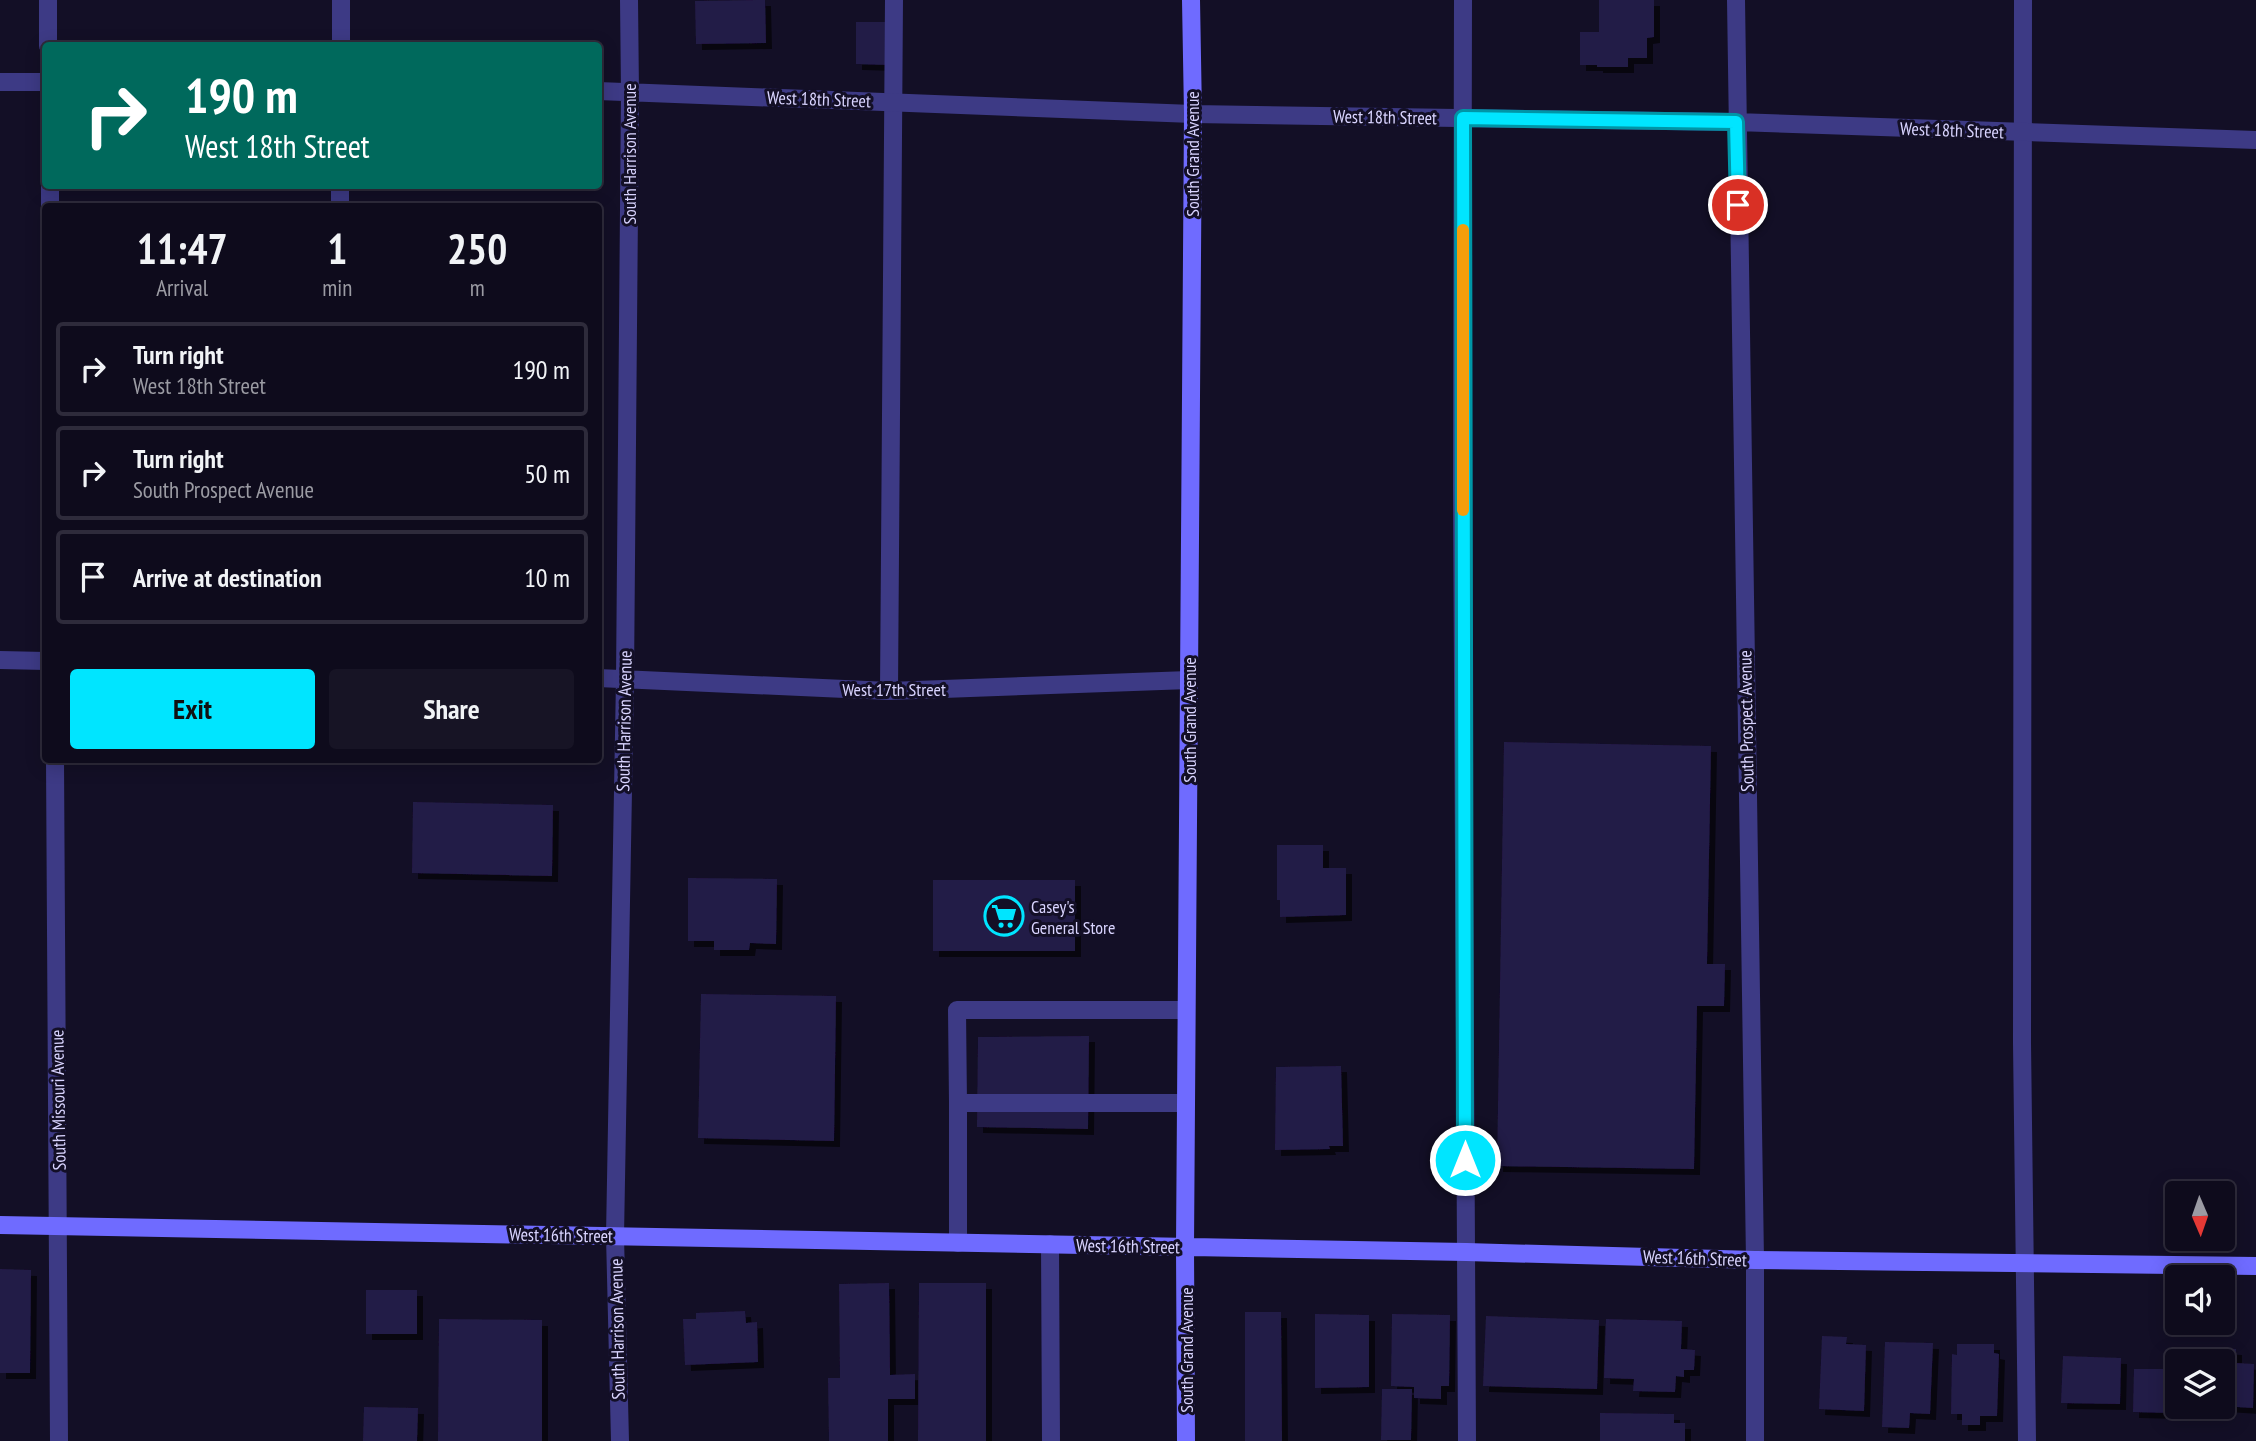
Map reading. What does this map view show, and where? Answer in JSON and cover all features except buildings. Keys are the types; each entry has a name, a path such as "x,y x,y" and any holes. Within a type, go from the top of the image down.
{"main road":[{"name":"South Grand Avenue","path":"1186,1441 1186,1010 1193,114 1191,0"},
{"name":"West 16th Street","path":"0,1225 1466,1252 1755,1260 2256,1266"}],"street":[{"path":"48,0 48,42"},
{"path":"341,0 341,42"},
{"name":"South Harrison Avenue","path":"620,1441 615,1236 625,679 629,0"},
{"path":"889,691 894,0"},
{"path":"1463,0 1466,1441"},
{"name":"South Prospect Avenue","path":"1736,0 1755,1260 1755,1441"},
{"path":"2023,0 2022,1043 2028,1441"},
{"path":"0,82 42,82"},
{"name":"West 18th Street","path":"602,91 1193,114 1736,122 2256,140"},
{"path":"0,660 42,661"},
{"name":"West 17th Street","path":"602,678 889,691 1189,680"},
{"name":"South Missouri Avenue","path":"55,763 60,1441"},
{"path":"958,1243 957,1010 1186,1010"},
{"path":"958,1103 1186,1103"},
{"path":"1050,1244 1051,1441"}],"slow traffic":[{"path":"1463,230 1463,510"}],"place":[{"name":"Casey's General Store","path":"1004,916"}],"route":[{"path":"1465,1160 1463,118 1736,122 1738,205"}]}
